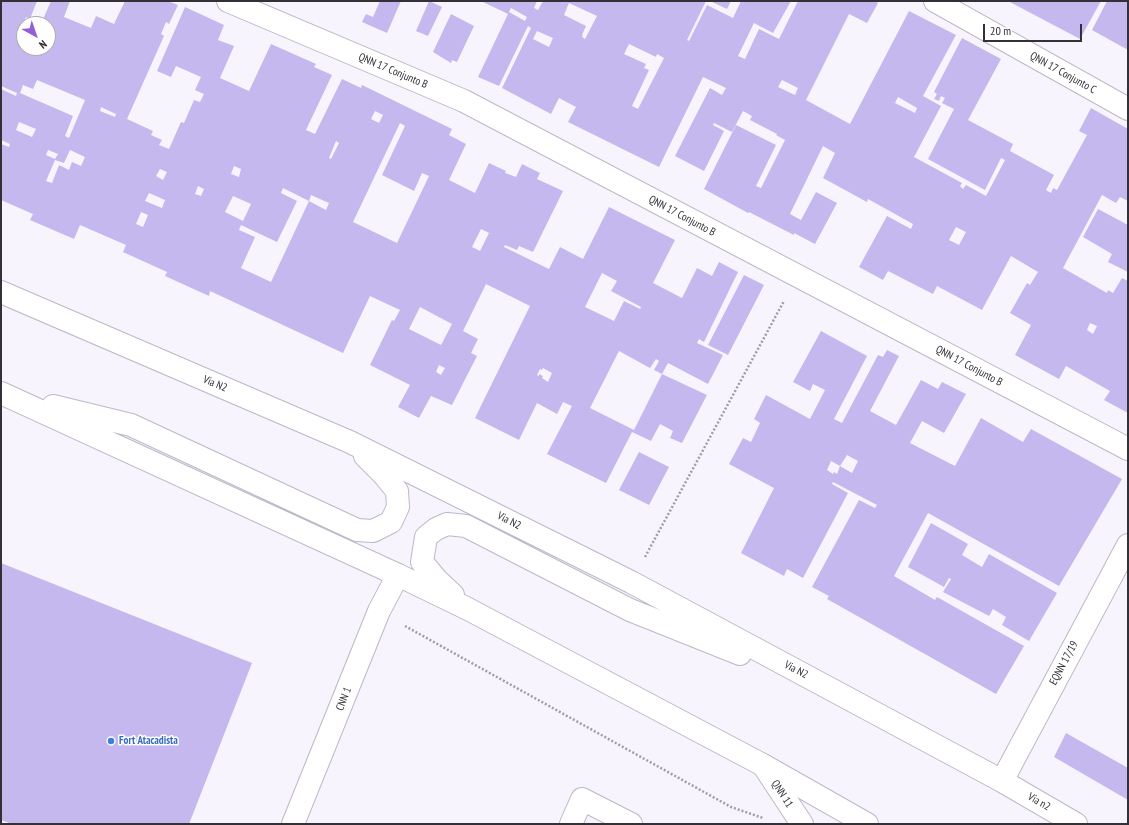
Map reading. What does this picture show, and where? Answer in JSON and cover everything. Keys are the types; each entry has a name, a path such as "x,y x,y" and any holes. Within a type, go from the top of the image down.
{"main road":[{"name":"QNN 17 Conjunto B","path":"228,1 464,101 1128,449"},
{"name":"QNN 17 Conjunto C","path":"935,1 1128,109"},
{"name":"Via N2","path":"1,292 350,442 631,582 1002,781"},
{"path":"2,393 131,425 357,530 373,530 391,522 398,508 397,491 384,475 350,442"},
{"path":"2,393 398,575 468,609 763,765 867,824"},
{"path":"468,609 436,579 422,562 426,537 436,529 447,524 466,526 630,610 830,689"},
{"name":"EQNN 17/19","path":"1002,781 1128,545"},
{"name":"CNN 1","path":"293,824 379,611 398,575"},
{"name":"QNN 11","path":"763,765 802,824"},
{"name":"Via n2","path":"1002,781 1076,824"},
{"path":"571,824 582,799 631,824"}],"path":[{"path":"631,582 797,276"},
{"path":"379,611 731,807 766,819"}],"building":[{"path":"1,1 37,1 31,16 16,16 16,56 56,56 56,16 44,16 51,1 70,1 64,17 91,28 96,16 114,24 125,1 168,1 178,5 169,24 166,22 161,34 164,36 127,119 153,131 151,135 162,140 159,145 169,149 181,122 184,123 194,100 200,102 204,94 195,90 201,77 176,66 171,77 157,71 185,7 224,25 218,40 234,46 220,78 249,91 271,44 316,64 314,67 332,75 306,130 315,134 342,79 361,88 362,85 452,129 449,135 466,144 449,180 475,193 489,163 506,171 505,173 516,177 522,164 540,173 537,179 563,191 533,252 519,246 517,250 505,245 504,247 549,269 560,247 583,259 609,207 675,240 653,283 682,298 697,268 712,276 719,262 738,272 704,342 699,339 697,343 723,355 708,384 668,363 662,374 707,395 682,443 670,438 673,431 660,424 651,441 632,432 606,483 547,454 572,406 563,402 557,414 537,403 519,440 475,418 530,306 486,284 463,331 478,339 471,353 477,356 452,405 431,396 419,418 398,407 410,385 370,365 392,320 394,321 400,310 370,296 343,353 210,291 209,296 165,276 167,272 123,252 126,245 80,225 74,239 30,220 33,214 1,200 1,144 9,147 10,144 1,140 1,89 16,96 17,93 1,86","holes":["37,80 85,100 69,138 65,136 73,116 20,93 23,85 33,89","101,107 116,114 115,117 100,111","375,111 383,115 379,123 371,119","19,122 36,129 32,137 16,130","400,123 405,126 382,175 414,191 422,173 429,176 397,243 353,222","336,141 339,143 331,159 329,158","48,150 58,154 55,159 46,155","70,150 85,157 81,166 72,162 69,170 59,165 52,183 46,181 55,160 64,163","234,166 241,169 239,177 231,174","160,169 167,172 163,180 156,176","198,186 204,189 201,196 195,194","283,188 309,201 271,282 241,268 255,237 239,230 241,225 277,242 297,201 281,193","149,193 165,200 162,208 145,201","311,195 329,203 326,210 309,201","233,196 251,204 243,221 225,212","141,212 148,215 143,227 136,224","481,229 489,233 480,251 472,247","602,273 617,281 611,291 641,307 640,309 624,301 614,321 585,307","420,307 452,324 441,345 409,329","619,351 650,368 656,359 659,361 654,370 662,374 634,430 590,408","439,365 445,368 441,375 436,372","543,368 552,373 548,382 542,378 543,376 539,374 539,376 537,375 540,369 542,370"]},
{"path":"380,1 401,1 387,33 362,22 366,14 373,17"},
{"path":"429,1 442,7 428,36 416,31"},
{"path":"481,1 537,1 534,8 538,10 543,1 706,1 687,40 689,41 707,5 733,18 741,1 791,1 773,33 754,23 738,56 745,59 759,29 779,39 798,1 875,1 878,3 867,23 849,14 806,100 850,124 909,11 956,35 923,96 941,106 914,157 962,183 960,186 963,189 966,185 986,196 1005,160 1001,158 985,190 928,159 954,109 942,103 945,98 941,96 939,101 934,99 937,94 934,92 962,38 1001,59 968,120 1013,144 1010,151 1054,175 1046,190 1051,193 1053,188 1057,190 1087,135 1079,131 1091,108 1128,129 1128,201 1120,197 1116,203 1102,195 1063,268 1107,293 1108,290 1113,293 1122,278 1128,281 1128,413 1104,400 1110,391 1066,366 1059,379 1015,355 1031,325 1010,313 1027,283 1030,285 1038,272 1011,256 982,310 937,286 933,294 888,271 883,280 859,267 887,216 911,229 913,224 868,199 867,202 823,178 835,153 823,146 790,214 801,220 816,192 837,203 815,244 749,212 748,213 704,189 736,125 776,145 756,186 761,188 785,140 776,135 777,134 750,120 752,116 743,111 732,132 714,123 713,125 724,131 704,171 675,156 710,88 722,95 726,88 703,77 659,167 568,122 576,107 559,98 551,114 502,88 531,28 528,26 499,86 478,77 508,14","holes":["569,3 597,16 585,39 582,35 586,26 564,15","511,8 527,17 525,21 509,12","537,31 553,38 549,47 533,39","629,44 656,57 657,54 664,58 638,109 632,106 649,70 644,68 646,64 624,54","782,80 798,88 795,95 778,87","898,97 917,108 915,113 895,103","956,227 966,232 959,245 949,240","1090,323 1097,326 1093,334 1087,330"]},
{"path":"710,1 731,1 727,9"},
{"path":"1008,1 1101,1 1080,39"},
{"path":"1107,1 1128,1 1128,50 1092,30"},
{"path":"451,14 474,26 457,62 452,60 451,63 433,52"},
{"path":"1098,209 1128,225 1128,272 1108,262 1112,254 1083,237"},
{"path":"744,275 764,285 728,355 708,345"},
{"path":"821,331 867,356 834,419 842,423 878,355 883,357 887,350 899,356 870,411 896,425 921,380 938,389 942,382 966,394 944,433 922,421 910,443 955,466 981,418 1023,442 1031,429 1122,479 1059,586 928,513 894,576 935,600 937,597 1024,646 996,694 827,599 829,596 812,587 859,500 875,508 877,505 833,482 832,484 848,493 803,578 787,569 784,576 741,553 774,488 729,464 743,438 751,442 760,423 754,419 766,395 810,419 825,390 813,384 810,391 793,382","holes":["847,455 858,461 852,473 840,466","831,461 840,466 837,474 834,472 833,474 827,470"]},
{"path":"639,452 669,467 649,505 619,490"},
{"path":"931,523 968,544 962,555 982,567 989,554 1057,593 1029,641 1002,625 1006,617 993,609 989,616 943,592 951,579 949,578 944,587 908,567"},
{"name":"Fort Atacadista","path":"1,563 252,663 189,824 12,824 1,820"},
{"path":"1066,733 1128,768 1128,800 1054,757"}],"place":[{"name":"Fort Atacadista","path":"111,741"}]}
